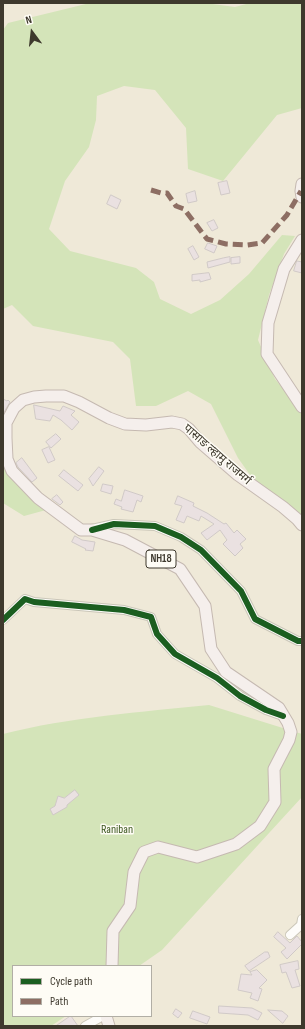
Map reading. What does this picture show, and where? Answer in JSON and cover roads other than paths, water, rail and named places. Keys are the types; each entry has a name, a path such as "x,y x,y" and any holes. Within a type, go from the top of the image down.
{"main road":[{"path":"302,184 302,197"},
{"path":"302,240 284,269 268,323 267,354 302,407"},
{"name":"पासाङ ल्हामु राजमर्ग","path":"112,965 113,931 130,906 134,872 144,852 158,847 197,858 236,844 260,826 275,802 274,769 290,736 290,728 279,708 226,672 210,649 205,606 180,569 125,540 92,530 81,530 38,498 12,472 7,459 6,423 14,408 23,400 34,397 64,396 109,418 125,424 146,425 172,422 182,424 238,475 284,507 302,525"}],"street":[{"path":"92,530 114,524 155,526 181,538 201,550 241,591 254,619 302,641"},
{"path":"3,620 25,599 34,602 124,610 151,617 157,634 174,654 217,678 240,696 266,710 283,716"},
{"path":"290,935 301,925 302,919"},
{"path":"85,1026 103,1017"}],"park label":[{"name":"Raniban","path":"117,830"}]}
